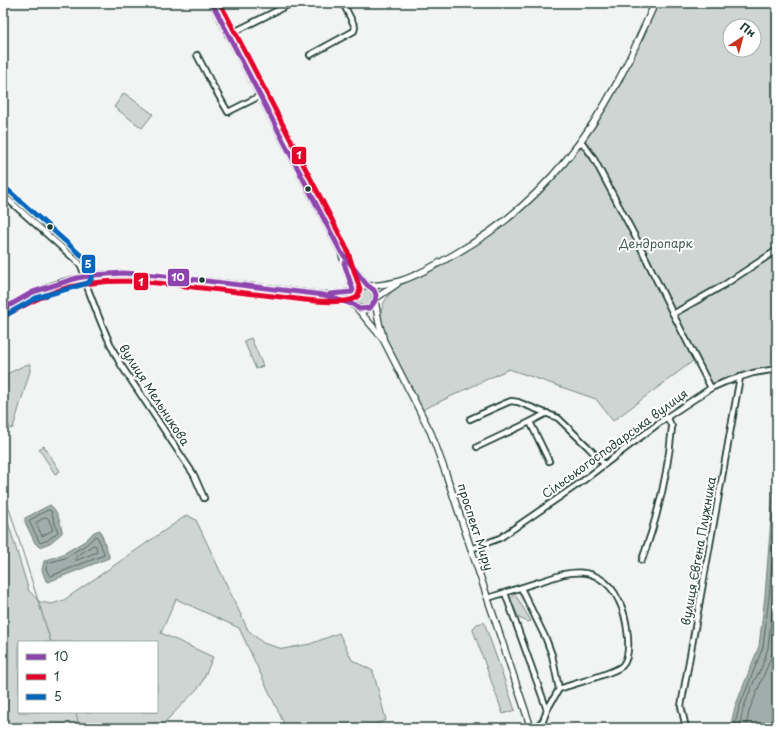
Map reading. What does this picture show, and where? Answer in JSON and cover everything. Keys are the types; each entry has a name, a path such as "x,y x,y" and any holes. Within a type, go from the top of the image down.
{"main road":[{"path":"212,3 341,252 353,291"},
{"path":"3,309 33,292 85,277 123,274 156,275 324,295 362,309 368,309 376,300 402,280 439,263 468,247 509,217 535,195 581,142 599,115 618,83 655,3"},
{"path":"341,252 374,290 376,300"},
{"path":"355,306 351,298 353,291 359,285 369,286 402,280"},
{"path":"324,295 353,291"},
{"name":"проспект Миру","path":"376,300 383,339 430,433 446,474 531,728"},
{"name":"проспект Миру","path":"355,306 383,339"}],"street":[{"path":"228,35 292,3"},
{"path":"310,56 354,31 354,27 344,3"},
{"path":"197,54 228,112 260,96"},
{"path":"581,142 593,157 634,233 711,388"},
{"name":"вулиця Мельникова","path":"3,194 83,268 89,292 111,348 124,371 194,475 204,498"},
{"path":"673,314 777,250"},
{"name":"Сільськогосподарська вулиця","path":"471,549 500,538 668,417 711,388 740,377 777,369"},
{"name":"вулиця Євгена Плужника","path":"686,728 681,706 740,377"},
{"path":"470,419 511,401 518,402 558,418 569,427 604,464"},
{"path":"476,447 547,413"},
{"path":"642,560 653,531 662,494 672,427 668,417"},
{"path":"530,422 549,461"},
{"path":"488,598 564,574 575,572 590,574 601,579 607,584 619,600 623,611 628,643 627,656 622,666 611,672 559,689"},
{"path":"521,588 546,639 552,655 559,689 546,712 543,721 534,728"},
{"path":"505,593 546,712"}],"green space":[{"name":"Дендропарк","path":"659,3 777,3 777,368 711,386 697,358 613,421 596,399 509,369 422,410 386,340 381,320 385,301 392,291 403,282 511,219 551,181 567,163 631,60"},
{"path":"124,93 153,114 142,128 114,107"},
{"path":"361,289 367,289 372,294 370,303 367,305 361,305 356,300 356,294"},
{"path":"251,338 263,366 256,369 244,341"},
{"path":"30,364 30,371 13,428 10,429 3,410 3,376"},
{"path":"44,446 60,471 55,474 39,449"},
{"path":"3,506 29,591 40,602 52,604 64,600 187,515 196,520 248,630 263,643 283,649 310,644 339,633 352,660 373,671 386,720 366,728 286,728 239,628 176,599 161,633 213,657 201,685 164,723 165,728 3,728"},
{"path":"513,595 516,596 531,621 528,622 519,618 510,599"},
{"path":"484,622 515,710 503,714 473,630 477,624"}],"water":[{"path":"777,469 777,728 730,728 735,707 759,646 765,596 773,494"},
{"path":"50,505 55,509 58,516 62,533 50,543 39,547 35,543 25,522 25,518"},
{"path":"100,530 109,558 48,582 46,581 42,570 44,561 63,554 85,541 94,532"}],"waterway":[{"path":"3,489 51,641"},
{"path":"76,713 79,728"}],"transit line":[{"name":"10","path":"3,309 33,292 77,278 123,273 156,275 324,295 354,305 359,309 370,308 375,301 376,295 374,290 367,285 341,252 212,3"},
{"name":"1","path":"6,315 37,299 62,289 86,284 120,281 333,302 352,299 358,296 360,289 347,249 220,3"},
{"name":"5","path":"6,315 36,298 88,283 92,278 90,267 84,258 8,190"},
{"name":"10","path":"330,294 352,292 353,290 344,263"}]}
